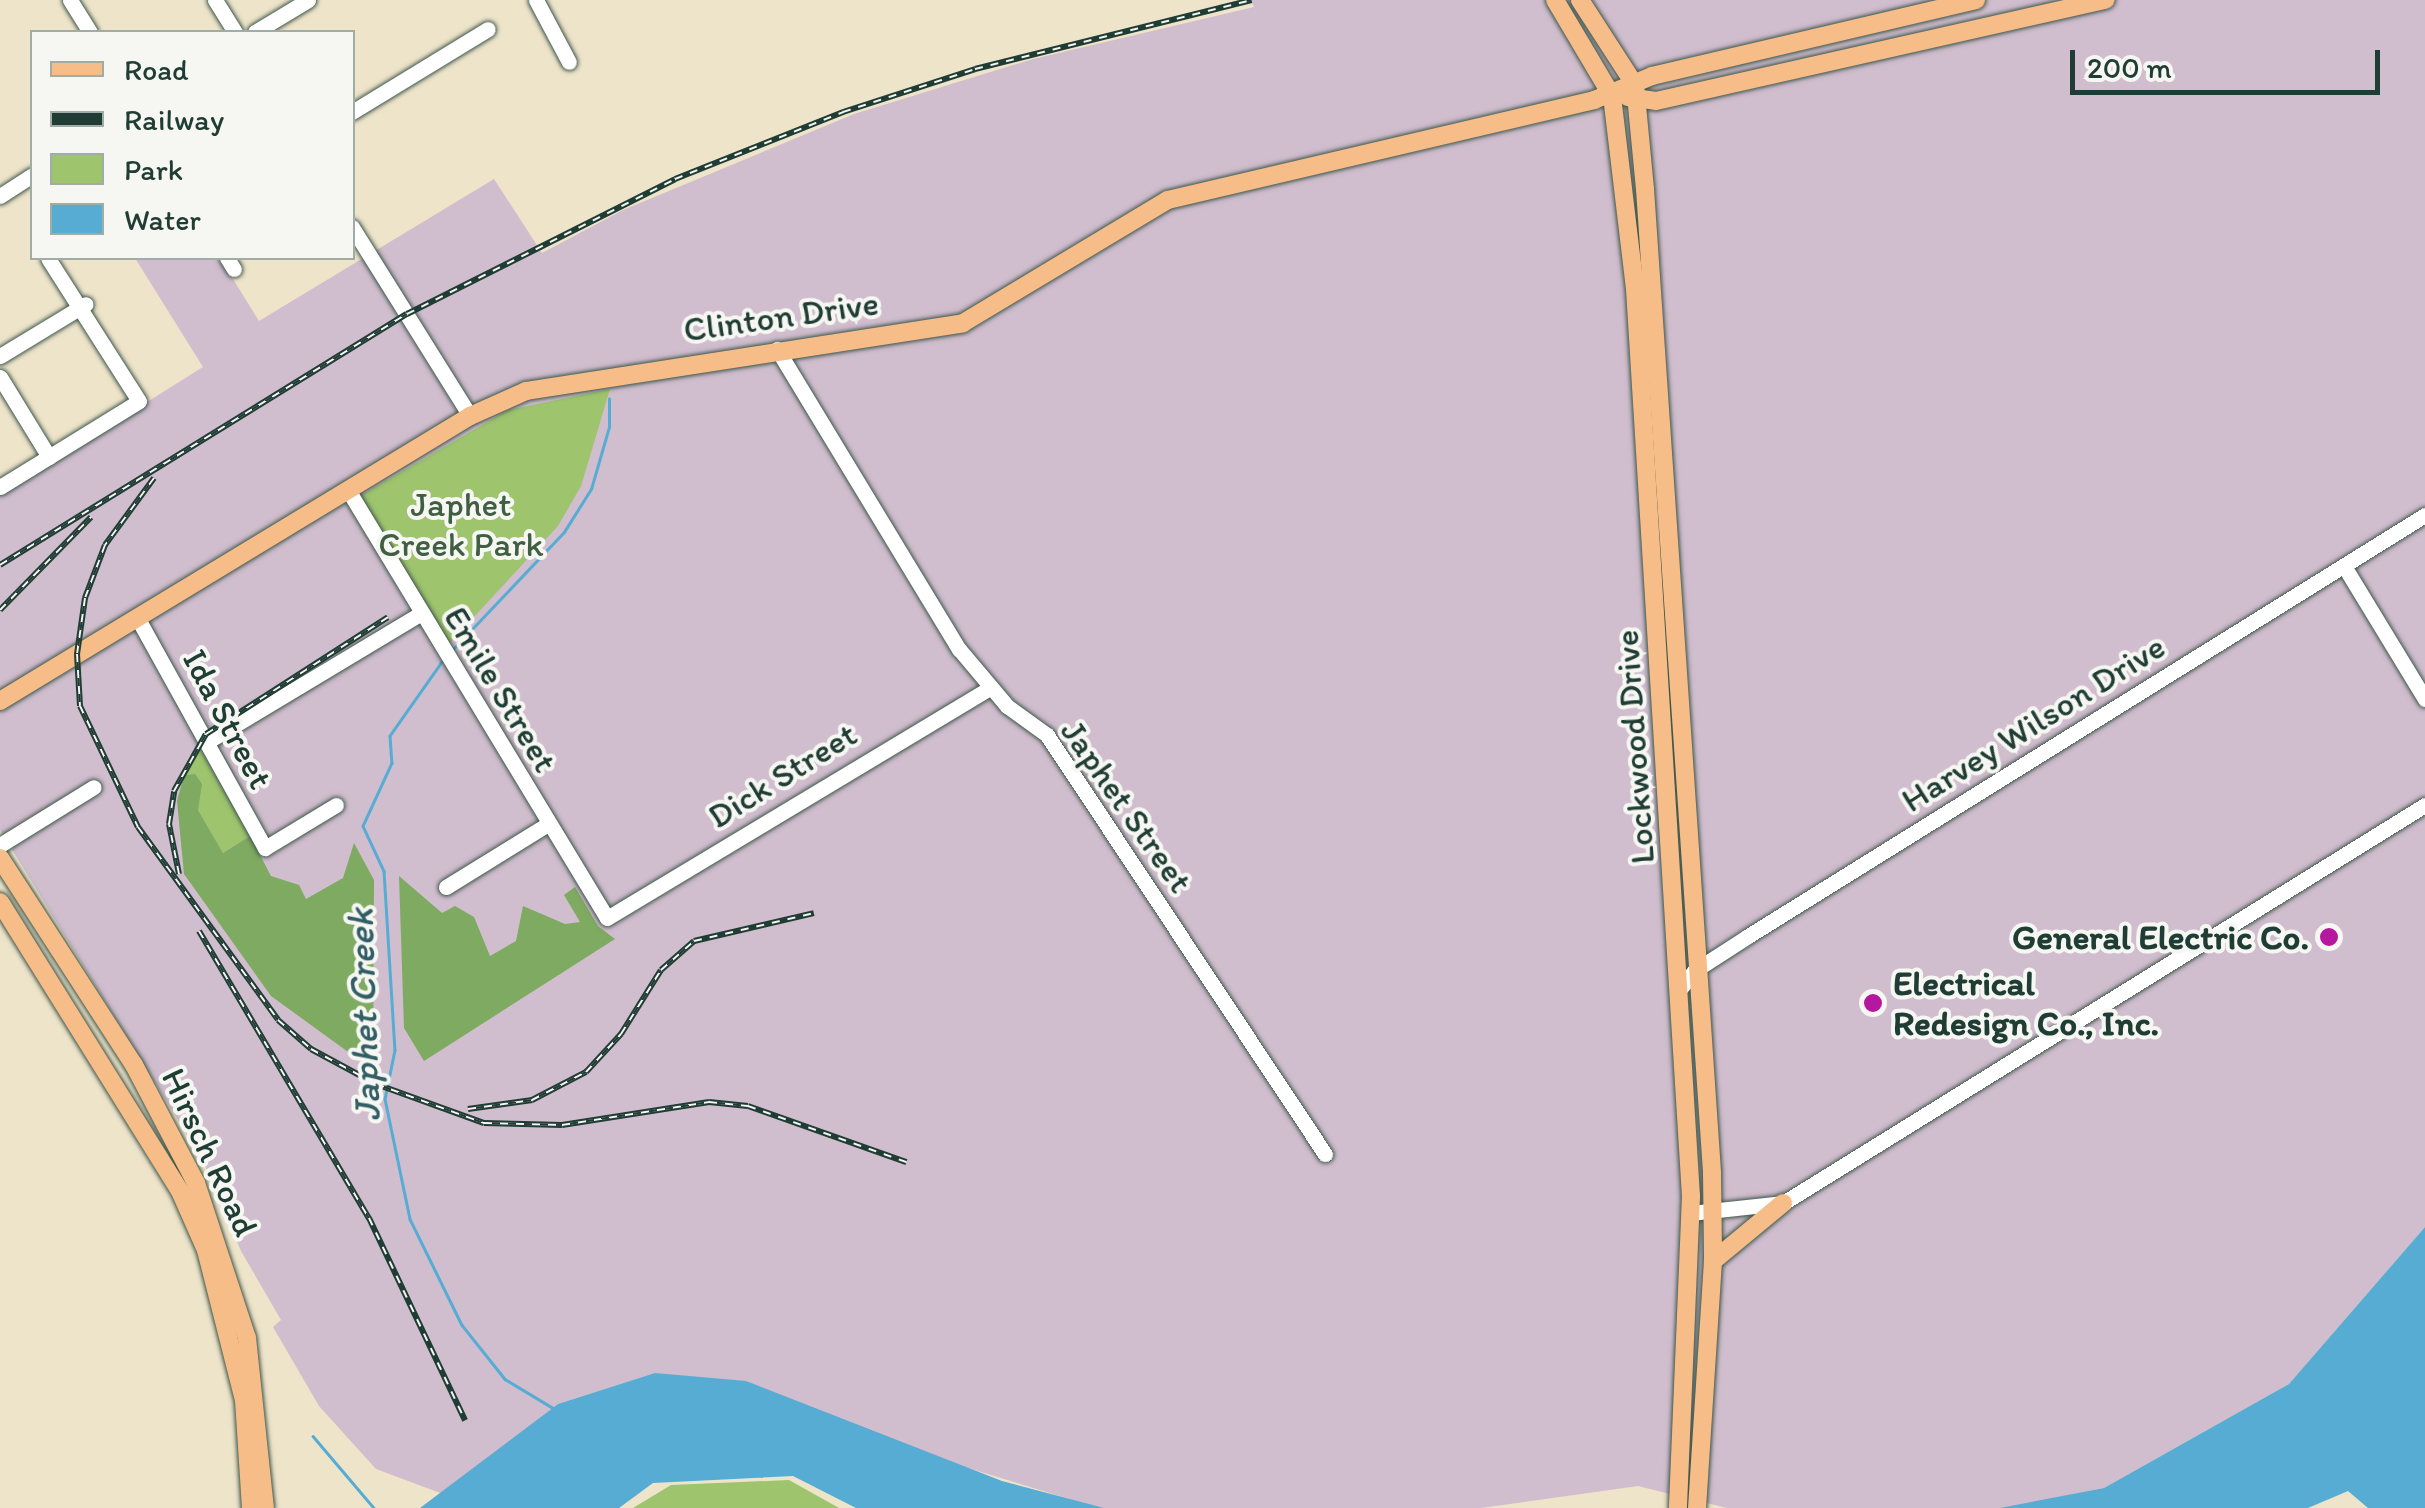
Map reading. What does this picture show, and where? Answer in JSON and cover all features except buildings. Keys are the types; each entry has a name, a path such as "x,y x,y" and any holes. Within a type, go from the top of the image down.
{"main road":[{"name":"Lockwood Drive","path":"1555,0 1612,96 1640,249"},
{"name":"Lockwood Drive","path":"1580,0 1635,92 1640,249 1671,711 1712,1213 1713,1260 1697,1508"},
{"name":"Clinton Drive","path":"0,701 470,416 526,392 777,349 963,323 1168,200 1635,92 1976,0"},
{"path":"2006,0 2012,20"},
{"name":"Clinton Drive","path":"1635,92 1656,101 2106,0"},
{"name":"Lockwood Drive","path":"1678,1508 1691,1213 1680,989 1680,828"},
{"name":"Hirsch Road","path":"0,858 134,1065 196,1183 246,1338 259,1502"},
{"name":"Hirsch Road","path":"0,902 180,1191 199,1236 238,1364 259,1502"},
{"path":"1713,1260 1782,1203"}],"street":[{"path":"215,0 233,30"},
{"path":"258,30 308,0"},
{"path":"536,0 569,62"},
{"path":"76,2 89,30"},
{"path":"355,110 488,29"},
{"path":"0,196 30,176"},
{"path":"355,232 470,416"},
{"path":"0,487 139,401 83,306 49,260"},
{"path":"0,356 83,306"},
{"name":"Japhet Street","path":"777,349 959,649 990,688 1046,735 1325,1154"},
{"path":"0,376 50,457"},
{"name":"Emile Street","path":"348,490 607,918"},
{"name":"Harvey Wilson Drive","path":"1680,989 1694,970 2425,515"},
{"path":"2344,566 2425,699"},
{"name":"Ida Street","path":"138,618 210,740 213,762 265,848 336,804"},
{"path":"210,740 423,618"},
{"name":"Dick Street","path":"607,918 990,688"},
{"path":"0,845 94,788"},
{"path":"1691,1213 1782,1203 2425,804"},
{"path":"446,887 548,824"}],"shaded area":[{"path":"1251,0 2425,0 2425,1227 2289,1384 2104,1488 2006,1508 1727,1508 1638,1486 1481,1508 1099,1508 656,1373 558,1404 443,1494 376,1469 319,1406 273,1327 281,1320 241,1251 203,1161 0,830 0,484 5,491 203,367 136,260 221,260 259,321 494,179 542,253 623,210 854,114 1033,59 1254,7"}],"green space":[{"name":"Japhet Creek Park","path":"610,389 581,486 558,526 448,645 358,497 508,410"},
{"path":"200,748 250,836 223,853 198,810 195,774 184,775"},
{"path":"195,774 202,784 198,810 223,853 250,836 271,876 299,885 306,899 343,878 354,843 374,880 373,1070 271,996 184,874 177,801 184,775"},
{"path":"399,876 442,913 455,906 474,917 490,956 516,941 523,906 565,924 580,922 564,895 575,887 598,926 615,939 424,1061 404,1028"},
{"path":"789,1480 839,1508 633,1508 671,1485"}],"water":[{"path":"2425,1227 2425,1508 2368,1508 2348,1491 2308,1508 2000,1508 2104,1488 2289,1384"},
{"path":"655,1373 746,1381 1002,1481 1104,1508 856,1508 793,1476 653,1483 619,1508 420,1508 558,1404"}],"waterway":[{"name":"Japhet Creek","path":"454,648 564,532 591,489 609,427 609,399"},
{"name":"Japhet Creek","path":"442,662 390,736 392,763 363,826 384,871 395,1050 385,1099 410,1219 462,1325 505,1379 553,1408"},
{"path":"313,1436 374,1508"}],"railway":[{"path":"0,565 407,314 675,179 843,112 975,69 1252,0"},
{"path":"154,478 105,545 85,598 77,654 80,706 138,827 278,1020 311,1049 376,1084 484,1123 562,1125 709,1102 748,1106 906,1162"},
{"path":"0,610 91,517"},
{"path":"179,874 169,824 174,791 206,734 388,617"},
{"path":"468,1109 532,1100 586,1072 621,1034 661,970 694,941 814,913"},
{"path":"199,931 369,1218 465,1420"}],"place":[{"name":"General Electric Co.","path":"2329,937"},
{"name":"Electrical Redesign Co., Inc.","path":"1873,1003"}]}
